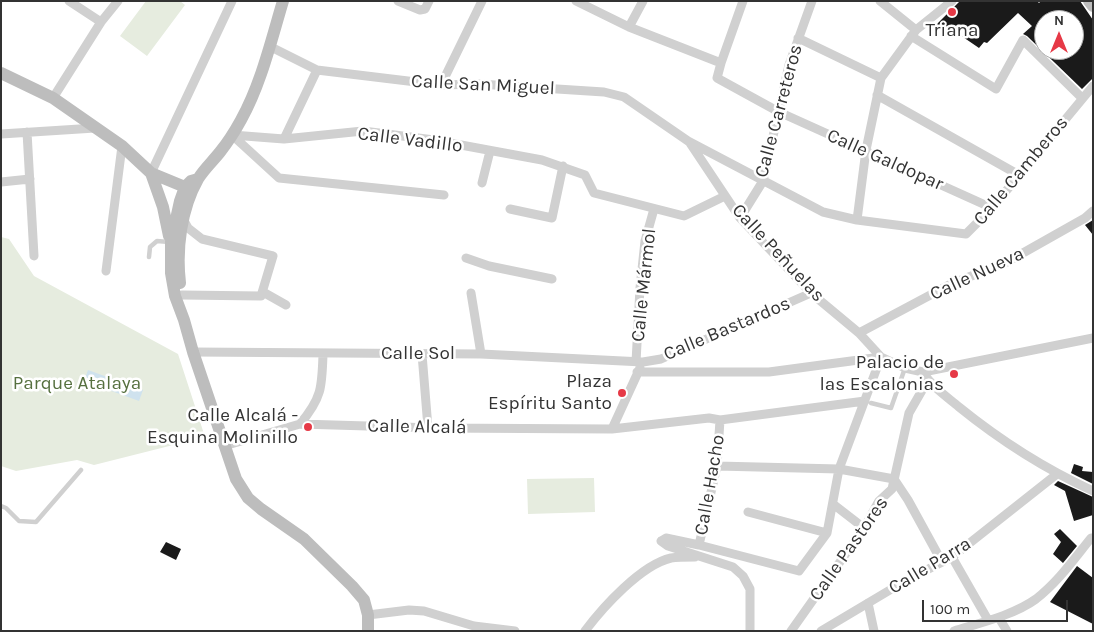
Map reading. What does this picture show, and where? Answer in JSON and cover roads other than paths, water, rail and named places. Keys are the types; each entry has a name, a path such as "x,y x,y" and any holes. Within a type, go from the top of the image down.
{"main road":[{"path":"184,320 179,259 184,217 198,179 221,151 241,120 260,75 283,1"},
{"path":"1089,1 1093,6"},
{"path":"1,72 53,98 122,146 151,173 185,187"},
{"path":"151,173 163,207 171,242"},
{"path":"198,179 191,181 185,187 175,219 171,242 171,273 175,296 236,479 248,498 261,510 304,539 352,586 364,600 368,615 368,631"},
{"path":"184,217 182,209 185,199 185,187"}],"street":[{"path":"69,1 101,22"},
{"path":"53,98 101,22 118,1"},
{"path":"151,173 232,1"},
{"path":"398,1 420,10 425,9 429,1"},
{"path":"441,85 482,1"},
{"path":"576,1 629,27 721,64 743,1"},
{"path":"629,27 643,1"},
{"name":"Calle Carreteros","path":"740,218 763,181 788,65 812,1"},
{"path":"880,1 913,33 996,89 1023,40 1082,98"},
{"path":"856,220 866,150 881,78 913,33 952,1"},
{"path":"798,38 881,78"},
{"name":"Calle San Miguel","path":"269,46 317,70 441,85 479,84 604,92 624,96 688,141"},
{"name":"Calle Galdopar","path":"721,64 717,78 779,112 992,208"},
{"path":"284,139 317,70"},
{"name":"Calle Camberos","path":"688,141 823,212 856,220 966,234 992,208 1093,86"},
{"path":"877,95 1019,176"},
{"path":"1,134 96,128"},
{"name":"Calle Vadillo","path":"232,135 284,139 363,131 434,140 542,160 563,166 585,175 594,193 654,209"},
{"path":"27,132 34,256"},
{"path":"232,135 279,178 444,195"},
{"name":"Calle Peñuelas","path":"688,141 740,218 811,292 859,333 881,357"},
{"path":"106,272 122,146"},
{"path":"482,183 490,150"},
{"path":"510,209 552,218 563,166"},
{"path":"1,182 30,179"},
{"path":"654,209 684,216 725,196"},
{"name":"Calle Mármol","path":"640,362 640,288 645,241 654,209"},
{"name":"Calle Nueva","path":"859,333 951,284 1007,262 1085,218 1093,211"},
{"path":"182,296 262,296 273,256 202,238 188,228 184,217"},
{"path":"466,258 489,266 552,279"},
{"path":"263,292 286,305"},
{"name":"Calle Bastardos","path":"640,362 661,359 811,292"},
{"path":"472,293 481,354"},
{"path":"925,376 1093,338"},
{"name":"Calle Sol","path":"193,352 481,354 640,362"},
{"path":"300,424 311,411 322,384 323,354"},
{"path":"422,354 428,428"},
{"path":"637,372 769,372 881,357 925,376 990,432 1057,474 1093,491"},
{"name":"Calle Hacho","path":"720,420 716,466 699,545 800,571 827,534 839,469 868,402 881,357"},
{"path":"612,429 640,362"},
{"name":"Calle Pastores","path":"791,631 864,528 879,501 892,489 908,414 925,376"},
{"name":"Calle Alcalá","path":"224,446 300,424 428,428 612,429 709,418 720,420 868,402"},
{"path":"716,466 839,469 894,479 908,500 942,562"},
{"name":"Calle Parra","path":"821,631 952,557 1057,474"},
{"path":"833,504 864,528"},
{"path":"748,512 827,534"},
{"path":"699,545 666,538 661,541 668,546 732,566 743,576 750,589 750,631"},
{"path":"954,631 999,618 1036,599 1093,538"},
{"path":"585,631 600,611 639,575 670,558 700,556"},
{"path":"952,557 988,620"},
{"path":"868,603 874,631"},
{"path":"368,615 409,610 424,611 474,626 515,631"},
{"path":"999,618 1007,631"}],"lane":[{"path":"149,257 150,246 157,241 171,242"},
{"path":"868,402 891,408 904,368"},
{"path":"1,506 6,508 19,521 36,522 81,470"}],"water":[{"path":"88,370 143,390 139,401 84,381"}],"place":[{"name":"Triana","path":"952,12"},
{"name":"Palacio de las Escalonias","path":"954,374"},
{"name":"Plaza Espíritu Santo","path":"622,393"},
{"name":"Calle Alcalá - Esquina Molinillo","path":"308,427"}],"park label":[{"name":"Parque Atalaya","path":"77,384"}]}
